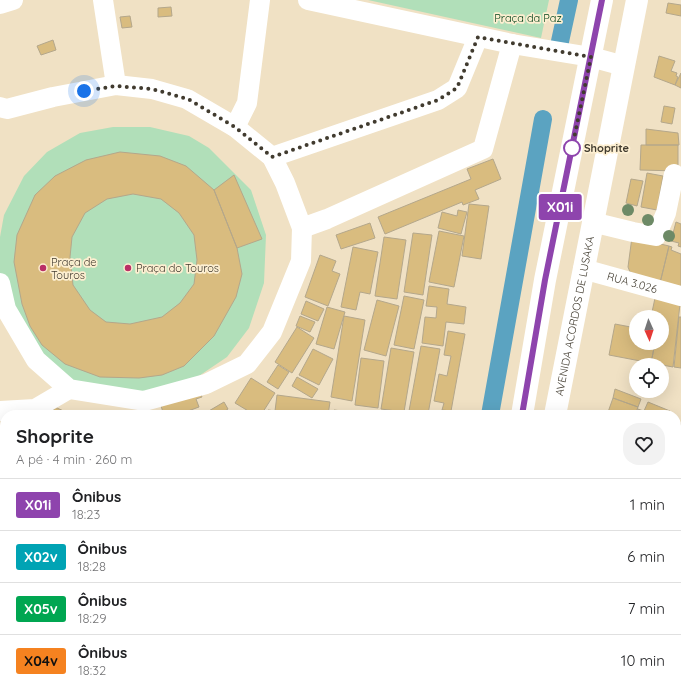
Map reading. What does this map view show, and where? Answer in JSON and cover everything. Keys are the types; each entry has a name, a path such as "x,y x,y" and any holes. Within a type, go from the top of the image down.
{"main road":[{"path":"523,410 545,280 602,0"},
{"name":"AVENIDA ACORDOS DE LUSAKA","path":"556,410 592,222 637,3"}],"street":[{"path":"103,0 116,86"},
{"path":"235,127 247,103 260,0"},
{"path":"308,0 512,44 591,57 624,66"},
{"path":"272,157 438,100 457,88 478,37"},
{"path":"302,228 327,219 483,149 512,44"},
{"path":"0,108 7,109 53,97 116,86 152,89 188,99 235,127 272,157 285,183 302,228 300,261 291,288 272,332 247,364 206,384 142,408 69,389 36,360 6,310 0,283"},
{"path":"592,222 656,236 666,213 674,174"},
{"name":"RUA 3.026","path":"583,269 681,296"},
{"path":"18,410 35,409 69,389"}],"green space":[{"name":"Praça da Paz","path":"368,0 549,0 541,38"},
{"name":"Praça do Touros","path":"113,127 150,127 189,136 209,148 251,190 266,235 264,283 249,328 227,357 190,382 145,396 90,392 51,373 0,278 0,237 4,215 24,176 47,152 80,133"}],"building":[{"path":"668,3 681,5 681,16 666,13"},
{"path":"171,7 172,16 158,17 158,8"},
{"path":"130,16 132,27 122,28 120,17"},
{"path":"53,40 56,50 41,55 37,46"},
{"path":"659,56 675,61 671,71 677,73 676,76 678,77 675,85 654,77"},
{"path":"681,73 681,88 675,85"},
{"path":"664,106 675,108 672,124 661,122"},
{"path":"646,129 678,133 679,145 646,145"},
{"path":"641,145 678,145 678,171 640,170"},
{"name":"Praça do Touros","path":"120,152 160,156 186,166 214,190 237,248 242,274 236,297 214,336 184,366 162,375 139,378 100,377 65,364 42,345 30,326 22,304 14,262 17,235 35,195 55,176 86,160","holes":["133,194 161,199 179,213 194,235 197,260 194,284 180,303 162,317 130,324 106,322 90,310 73,285 70,257 72,237 85,213 107,199"]},
{"path":"493,159 501,179 475,190 479,199 463,205 462,202 385,234 378,217 471,179 467,169"},
{"path":"647,173 663,176 657,210 641,207"},
{"path":"234,175 262,239 237,248 214,190"},
{"path":"631,179 643,181 637,206 626,203"},
{"path":"469,204 489,206 481,259 462,256"},
{"path":"458,210 467,212 461,234 438,228 442,212 457,216"},
{"path":"676,222 681,224 681,247 678,246 679,243 671,241"},
{"path":"370,223 375,238 341,249 336,235"},
{"path":"439,231 464,236 454,287 429,282"},
{"path":"413,233 432,235 423,295 404,292"},
{"path":"384,237 406,240 397,299 375,296"},
{"path":"632,237 669,246 660,283 630,272 628,267"},
{"path":"669,246 672,247 671,250 681,254 681,288 660,283"},
{"path":"353,247 378,252 370,294 360,292 356,310 341,307"},
{"path":"320,255 336,261 332,271 340,274 328,306 305,297"},
{"path":"429,286 449,289 447,304 466,307 464,324 446,322 443,346 422,343 425,317 436,318 437,307 426,306"},
{"path":"404,296 424,300 414,349 394,345"},
{"path":"655,298 680,304 673,367 669,366 669,358 652,358 654,350 669,350 669,310 652,310"},
{"path":"377,300 399,306 386,356 364,350"},
{"path":"306,301 324,309 318,321 301,314"},
{"path":"327,307 345,312 334,349 316,344"},
{"path":"300,316 315,322 310,332 296,326"},
{"path":"344,316 365,320 352,401 331,397"},
{"path":"679,317 681,317 681,368 674,367"},
{"path":"615,324 629,327 629,350 654,350 652,358 629,359 609,355"},
{"path":"297,327 314,338 292,373 275,362"},
{"path":"448,331 465,334 451,410 442,410 444,403 434,401 439,374 447,376 451,356 444,355"},
{"path":"421,346 440,349 429,410 409,410"},
{"path":"391,348 414,352 404,410 381,409"},
{"path":"313,349 333,359 319,385 299,375"},
{"path":"361,358 384,361 378,408 355,405"},
{"path":"278,365 289,372 278,389 267,382"},
{"path":"297,377 318,389 312,398 292,386"},
{"path":"251,378 275,393 264,410 247,410 235,403"},
{"path":"199,389 202,397 196,399 199,407 191,410 162,410 160,403"},
{"path":"615,389 629,394 629,398 641,399 638,407 613,398"},
{"path":"277,395 330,402 329,410 275,410"},
{"path":"613,398 638,407 637,410 609,410"},
{"path":"224,402 228,409 226,410 210,410"},
{"path":"648,402 668,410 644,410"},
{"path":"55,407 61,410 54,410"}],"waterway":[{"path":"559,46 569,0"},
{"path":"491,410 543,119"}],"bus line":[{"name":"X01i","path":"523,410 545,280 602,0"}],"place":[{"name":"Shoprite","path":"572,148"},
{"name":"Praça de Touros","path":"43,268"},
{"name":"Praça do Touros","path":"128,268"}],"route":[{"path":"84,91 116,86 152,89 188,99 235,127 272,157 438,100 457,88 478,37 591,57 572,148"}]}
